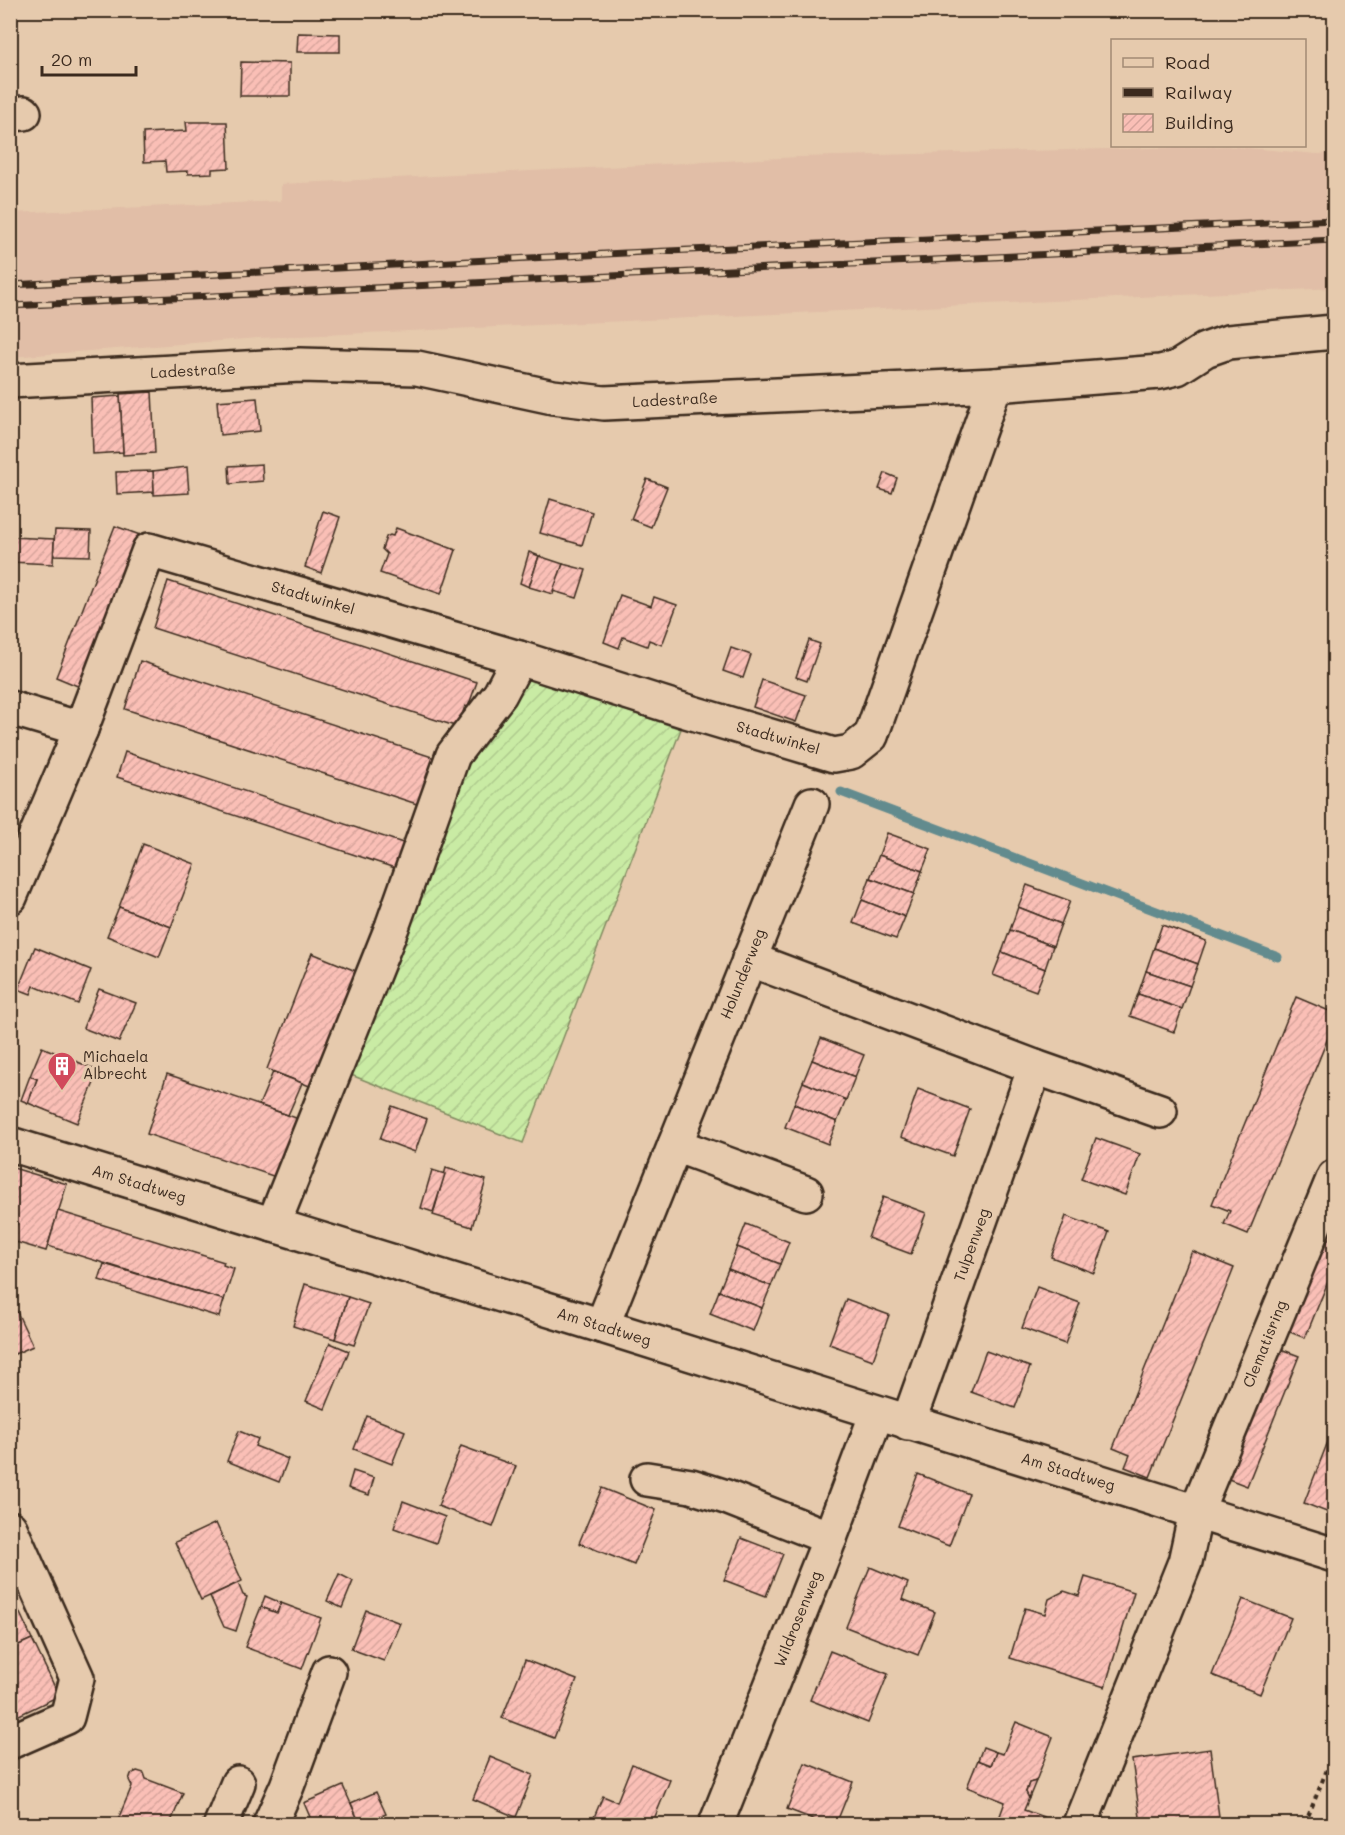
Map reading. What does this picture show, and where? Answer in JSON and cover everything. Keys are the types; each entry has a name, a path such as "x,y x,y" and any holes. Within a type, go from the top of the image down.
{"street":[{"name":"Ladestraße","path":"10,381 300,364 417,368 553,397 604,403 995,385 1160,372 1177,368 1205,350 1228,342 1335,332"},
{"name":"Stadtwinkel","path":"10,897 81,729 149,550 519,658 834,755 851,752 871,736 995,385"},
{"path":"273,1226 392,927 453,755 500,694 519,658"},
{"path":"10,708 81,729"},
{"name":"Holunderweg","path":"602,1326 812,804"},
{"path":"749,959 1160,1112"},
{"name":"Tulpenweg","path":"908,1423 1035,1067"},
{"name":"Am Stadtweg","path":"10,1144 1335,1555"},
{"path":"675,1145 806,1193"},
{"name":"Clematisring","path":"1196,1512 1335,1177"},
{"name":"Wildrosenweg","path":"716,1824 830,1538 877,1413"},
{"path":"647,1479 691,1486 726,1497 830,1538"},
{"path":"1080,1824 1185,1562 1196,1512"},
{"path":"10,1528 76,1678 67,1717 10,1742"},
{"path":"270,1824 287,1786 329,1672"},
{"path":"221,1824 238,1783"}],"path":[{"path":"1305,1824 1335,1752"}],"shaded area":[{"path":"1187,147 1237,147 1317,154 1334,153 1334,288 258,338 11,357 11,213 281,201 281,184 799,157"}],"green space":[{"path":"526,677 681,729 523,1143 336,1069 455,762"}],"building":[{"path":"298,33 340,34 340,52 297,52"},
{"path":"241,62 290,63 290,96 240,96"},
{"path":"186,122 227,122 229,168 212,169 212,173 188,174 188,171 166,172 165,161 144,162 143,133 187,131"},
{"path":"152,392 155,453 123,455 120,394"},
{"path":"120,396 123,452 93,454 91,398"},
{"path":"257,398 260,431 220,435 217,401"},
{"path":"262,464 263,481 230,484 229,466"},
{"path":"187,467 189,493 154,495 153,471"},
{"path":"153,471 154,492 117,494 116,472"},
{"path":"885,473 897,478 892,493 879,489"},
{"path":"647,479 667,487 651,527 631,519"},
{"path":"550,499 592,512 582,545 540,533"},
{"path":"323,511 340,517 321,573 305,567"},
{"path":"115,526 140,535 80,687 56,677"},
{"path":"396,528 456,550 441,594 380,573 387,554 382,549 386,537 393,536"},
{"path":"55,530 91,531 90,556 53,555"},
{"path":"10,537 54,539 53,564 10,562"},
{"path":"529,552 539,556 529,587 520,583"},
{"path":"539,556 563,564 553,594 529,587"},
{"path":"563,564 586,570 577,598 553,591"},
{"path":"168,581 477,682 468,707 465,706 458,727 153,628"},
{"path":"620,595 651,606 654,597 677,605 662,645 649,640 647,646 623,637 619,648 604,642"},
{"path":"809,640 820,644 807,681 796,677"},
{"path":"731,648 751,655 743,678 723,671"},
{"path":"140,661 435,758 420,805 125,709"},
{"path":"762,680 806,695 796,722 753,707"},
{"path":"125,752 406,844 398,869 117,777"},
{"path":"887,833 931,849 922,871 879,855"},
{"path":"143,844 195,864 171,927 119,907"},
{"path":"879,855 922,871 914,894 870,878"},
{"path":"870,878 914,894 905,917 862,900"},
{"path":"1027,885 1070,901 1061,924 1018,907"},
{"path":"862,900 905,917 896,939 853,923"},
{"path":"119,907 171,927 159,957 107,936"},
{"path":"1018,907 1061,924 1053,946 1010,930"},
{"path":"1162,925 1206,941 1198,964 1154,948"},
{"path":"1010,930 1053,946 1045,969 1002,952"},
{"path":"35,947 91,970 78,1004 34,986 31,994 18,989"},
{"path":"1154,948 1198,964 1190,986 1146,971"},
{"path":"1002,952 1045,969 1036,991 993,975"},
{"path":"312,953 363,974 317,1089 267,1069"},
{"path":"1146,971 1190,986 1182,1009 1138,994"},
{"path":"99,989 136,1003 119,1042 83,1028"},
{"path":"1138,994 1182,1009 1174,1032 1130,1016"},
{"path":"1296,997 1334,1013 1334,1023 1248,1234 1224,1224 1230,1211 1212,1204"},
{"path":"821,1038 864,1055 855,1077 812,1060"},
{"name":"Michaela Albrecht","path":"42,1047 99,1071 77,1123 28,1103 37,1079 30,1076"},
{"path":"812,1060 855,1077 846,1100 803,1082"},
{"path":"273,1072 302,1083 288,1115 259,1105"},
{"path":"167,1074 302,1120 282,1179 147,1134"},
{"path":"30,1076 37,1079 28,1103 21,1100"},
{"path":"803,1082 846,1100 837,1122 794,1104"},
{"path":"918,1089 970,1109 953,1156 901,1137"},
{"path":"794,1104 837,1122 828,1144 785,1127"},
{"path":"392,1106 427,1119 415,1152 380,1139"},
{"path":"1096,1138 1140,1154 1125,1195 1081,1179"},
{"path":"10,1167 67,1184 46,1251 12,1241 17,1223 10,1220"},
{"path":"446,1168 486,1180 472,1227 433,1215"},
{"path":"432,1170 445,1174 433,1212 421,1208"},
{"path":"883,1197 926,1213 911,1254 868,1238"},
{"path":"1334,1210 1334,1267 1305,1338 1285,1330"},
{"path":"58,1211 224,1262 223,1265 234,1269 224,1300 48,1246"},
{"path":"1066,1216 1109,1232 1094,1273 1051,1257"},
{"path":"746,1224 789,1242 780,1264 737,1247"},
{"path":"737,1247 780,1264 771,1286 728,1269"},
{"path":"1192,1251 1234,1268 1150,1477 1125,1467 1130,1455 1113,1448"},
{"path":"104,1264 224,1300 219,1317 99,1280"},
{"path":"728,1269 771,1286 762,1308 719,1291"},
{"path":"305,1284 348,1297 335,1339 293,1326"},
{"path":"1037,1287 1080,1303 1065,1344 1022,1328"},
{"path":"719,1291 762,1308 753,1331 710,1314"},
{"path":"10,1297 33,1346 10,1356"},
{"path":"348,1297 369,1304 354,1345 335,1339"},
{"path":"846,1299 889,1315 873,1360 829,1344"},
{"path":"330,1343 349,1351 325,1409 306,1401"},
{"path":"1278,1348 1299,1356 1247,1486 1226,1478"},
{"path":"986,1351 1030,1367 1015,1408 971,1392"},
{"path":"367,1416 405,1431 392,1464 354,1449"},
{"path":"1334,1426 1334,1515 1304,1503"},
{"path":"239,1431 258,1439 255,1446 288,1459 279,1482 227,1461"},
{"path":"461,1446 516,1466 493,1527 438,1506"},
{"path":"353,1471 374,1478 369,1495 348,1488"},
{"path":"918,1474 969,1494 949,1546 898,1526"},
{"path":"602,1488 656,1510 634,1565 579,1543"},
{"path":"403,1501 445,1517 436,1543 394,1528"},
{"path":"216,1523 242,1581 201,1600 175,1542"},
{"path":"741,1538 783,1554 766,1596 724,1580"},
{"path":"870,1567 908,1583 902,1599 935,1612 918,1655 846,1627"},
{"path":"339,1574 353,1581 342,1608 327,1601"},
{"path":"1085,1577 1134,1592 1105,1687 1010,1658 1025,1608 1045,1614 1049,1599 1064,1591 1079,1596"},
{"path":"238,1583 243,1595 247,1597 236,1631 224,1627 210,1596"},
{"path":"10,1592 32,1639 10,1649"},
{"path":"265,1596 281,1603 277,1613 261,1607"},
{"path":"1243,1599 1291,1618 1260,1694 1212,1675"},
{"path":"281,1603 321,1618 302,1669 245,1647 261,1607 277,1613"},
{"path":"366,1610 400,1623 384,1661 351,1649"},
{"path":"32,1639 59,1696 15,1717 10,1708 10,1649"},
{"path":"830,1651 888,1674 868,1723 810,1700"},
{"path":"525,1660 577,1680 554,1738 502,1718"},
{"path":"1016,1722 1053,1737 1036,1781 1029,1783 1026,1792 1029,1798 1024,1810 1049,1819 1047,1824 997,1824 1005,1802 967,1787 978,1760 991,1765 996,1752 1003,1754"},
{"path":"983,1747 996,1752 991,1765 978,1760"},
{"path":"1210,1749 1220,1824 1141,1824 1132,1760"},
{"path":"490,1757 533,1775 516,1817 473,1799"},
{"path":"805,1763 853,1782 836,1824 826,1824 787,1809"},
{"path":"632,1764 670,1780 652,1824 592,1822 603,1796 617,1802"},
{"path":"137,1771 144,1773 146,1779 183,1793 170,1824 116,1824 132,1786 129,1780 131,1774"},
{"path":"1036,1781 1029,1798 1026,1792 1029,1783"},
{"path":"343,1786 360,1824 313,1824 304,1803"},
{"path":"376,1792 386,1814 360,1824 351,1803"}],"waterway":[{"path":"841,792 1278,957"}],"railway":[{"path":"10,285 625,253 1334,220"},
{"path":"10,306 1334,240"}],"place":[{"name":"Michaela Albrecht","path":"62,1092"}]}
